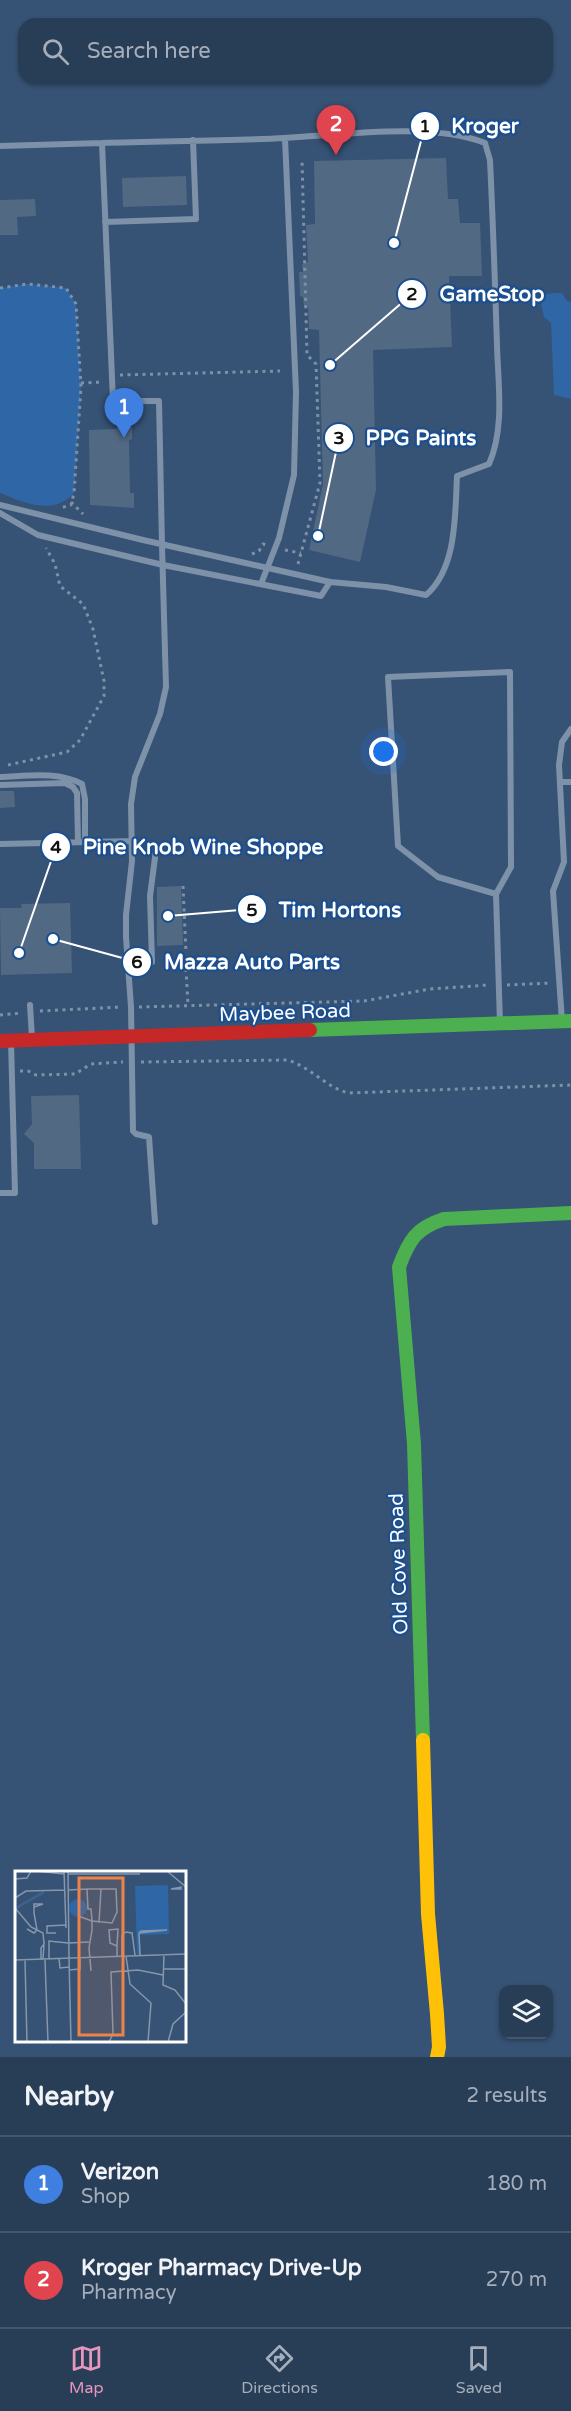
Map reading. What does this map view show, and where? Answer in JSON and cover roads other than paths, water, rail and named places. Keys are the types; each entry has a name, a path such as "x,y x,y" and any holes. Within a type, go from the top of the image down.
{"street":[{"name":"Maybee Road","path":"5,1041 567,1021"},
{"name":"Old Cove Road","path":"437,2057 438,2014 428,1902 414,1444 399,1267 416,1233 429,1224 444,1219 571,1213"}],"lane":[{"path":"0,146 285,138 347,133 433,133 473,138 485,143 490,160 499,411 497,447 489,464 458,476 450,550 438,585 426,595 386,587 330,582 162,545 0,505"},
{"path":"261,584 279,538 294,475 296,393 285,138"},
{"path":"105,222 196,219 193,140"},
{"path":"102,143 113,401 159,401 166,687 160,714 135,777 130,804 133,841 126,915 131,1007 133,1131 149,1137 155,1222"},
{"path":"0,513 39,535 163,565 321,596 330,582"},
{"path":"496,894 438,877 398,846 388,677 510,672 511,867 496,894 500,1024"},
{"path":"567,1021 560,983 553,891 567,862 562,827 560,782 562,742 571,729"},
{"path":"0,777 51,775 68,777 82,784 85,799 82,842"},
{"path":"560,782 571,782"},
{"path":"0,785 65,783 73,787 77,793 82,842"},
{"path":"562,827 571,827"},
{"path":"0,844 133,841"},
{"path":"152,962 150,889 156,850"},
{"path":"30,1005 33,1040"},
{"path":"0,1193 15,1193 12,1071 5,1041"}],"place":[{"name":"Kroger Pharmacy Drive-Up","path":"336,155"},
{"name":"Kroger","path":"394,243"},
{"name":"GameStop","path":"330,365"},
{"name":"Verizon","path":"124,438"},
{"name":"PPG Paints","path":"318,536"},
{"name":"Tim Hortons","path":"168,916"},
{"name":"Mazza Auto Parts","path":"53,939"},
{"name":"Pine Knob Wine Shoppe","path":"19,953"}]}
